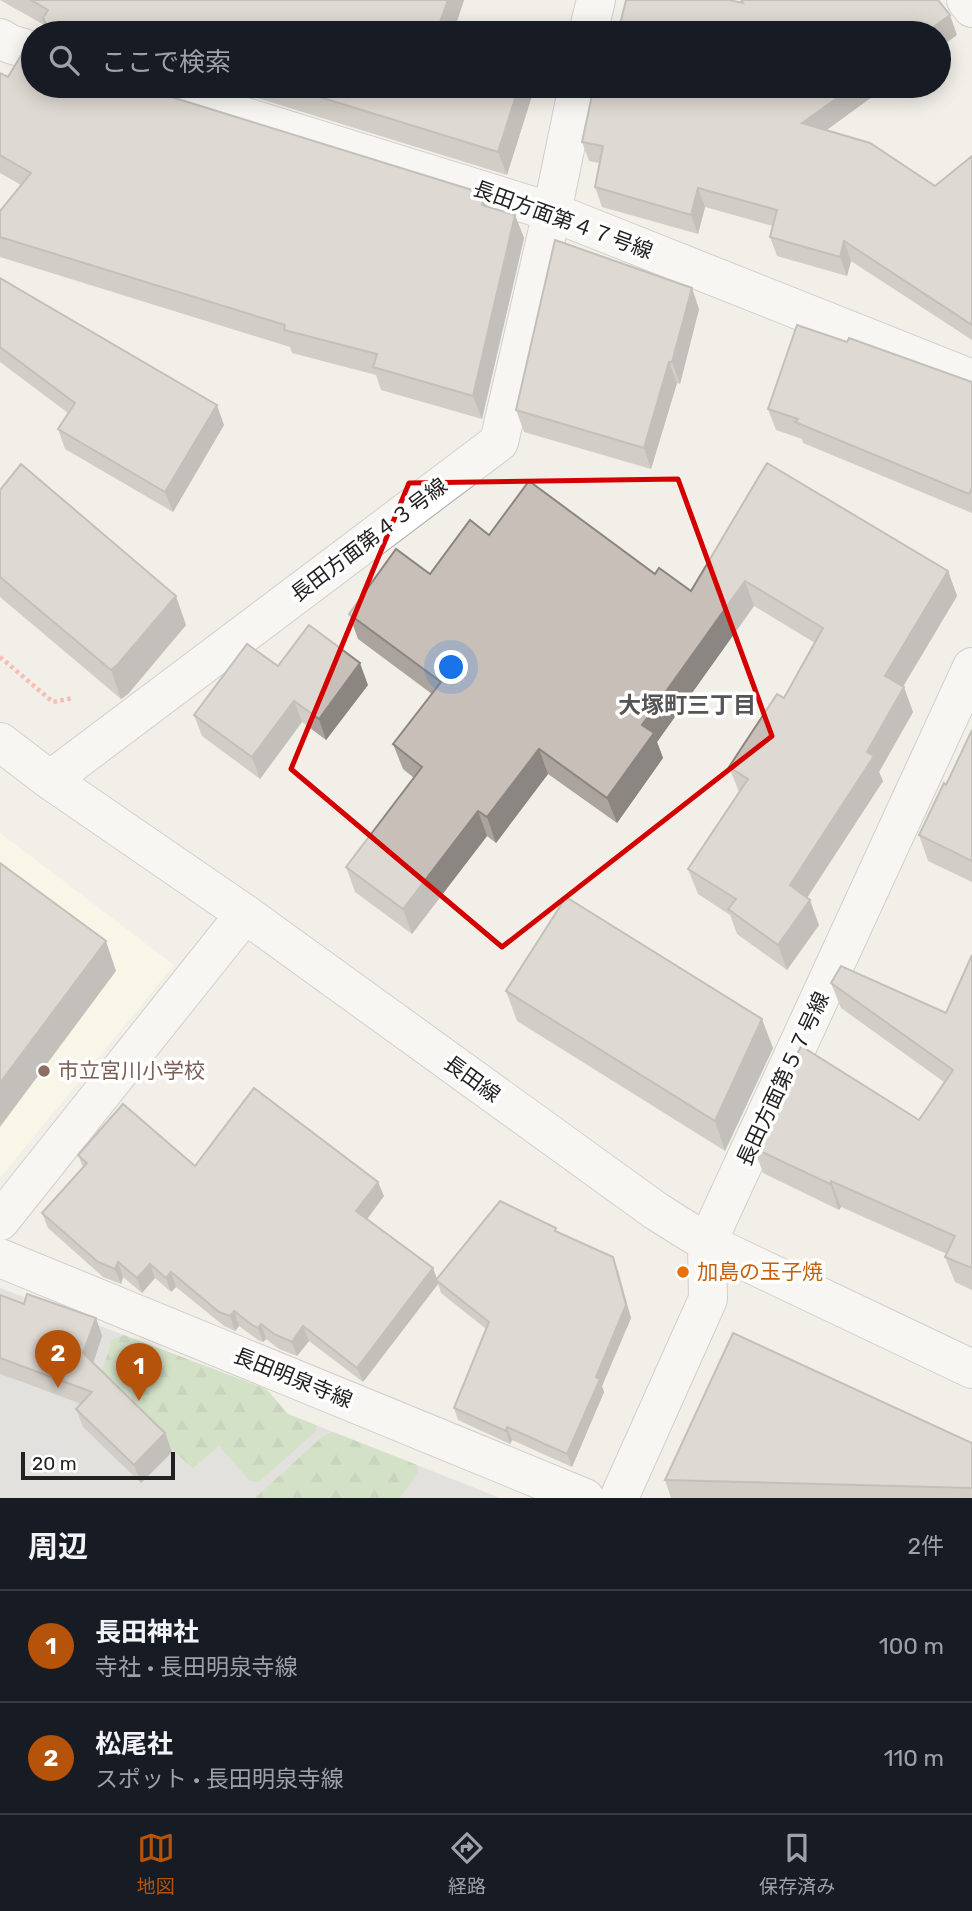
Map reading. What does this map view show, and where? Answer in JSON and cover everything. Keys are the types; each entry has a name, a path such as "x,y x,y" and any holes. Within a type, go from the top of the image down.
{"street":[{"path":"592,21 596,0"},
{"path":"966,0 972,8"},
{"name":"長田方面第４７号線","path":"184,98 552,212 972,379"},
{"name":"長田方面第４３号線","path":"50,780 499,442 576,98"},
{"name":"長田方面第５７号線","path":"619,1498 708,1299 707,1242 972,667"},
{"name":"長田線","path":"0,742 50,780 245,914 656,1211 707,1242 972,1368"},
{"path":"0,1222 245,914"},
{"name":"長田明泉寺線","path":"0,1258 585,1498"}],"path":[{"path":"0,657 53,702 73,698"}],"highlighted area":[{"path":"678,479 772,736 502,947 291,769 409,483"}],"shaded area":[{"name":"市立宮川小学校","path":"0,833 174,965 0,1178"},
{"path":"0,1288 266,1389 288,1414 500,1498 0,1498"}],"green space":[{"path":"124,1335 266,1389 288,1414 316,1425 316,1431 259,1482 250,1481 219,1446 193,1468 103,1384 100,1377 112,1340"},
{"path":"333,1432 417,1465 418,1472 400,1498 255,1498 323,1436"}],"building":[{"path":"31,0 448,0 440,21 44,21 43,18 48,10"},
{"path":"626,0 729,0 743,3 741,0 938,0 950,15 942,21 621,21"},
{"path":"21,56 21,98 175,98 485,194 482,205 515,215 473,396 373,367 377,354 284,330 285,325 0,237 0,211 31,173 0,155 0,73 8,77"},
{"path":"323,98 515,98 498,152"},
{"path":"591,98 837,98 802,123 870,143 935,186 972,156 972,325 844,241 840,257 770,237 777,210 698,188 691,215 595,187 603,146 582,142"},
{"path":"555,240 692,288 672,362 669,362 644,448 516,410"},
{"path":"0,278 217,405 165,492 58,429 75,403 0,347"},
{"path":"797,325 847,342 849,338 972,382 972,488 969,494 795,422 798,419 768,409"},
{"path":"767,463 948,571 885,676 904,687 867,752 874,756 790,885 810,900 778,945 728,909 736,899 688,869 748,779 729,767 777,694 784,698 823,628 745,581 642,725 654,733 607,798 539,749 487,817 478,811 403,909 346,867 422,767 393,744 441,682 349,614 396,549 430,574 470,520 489,535 529,481 655,574 659,568 691,591"},
{"path":"21,464 176,596 111,670 0,577 0,490"},
{"path":"309,625 360,663 319,719 294,701 252,757 194,715 247,644 278,666"},
{"path":"972,730 972,861 919,835"},
{"path":"0,863 106,941 0,1083"},
{"path":"566,897 762,1019 715,1121 506,991"},
{"path":"972,955 972,1268 945,1257 955,1236 831,1181 830,1184 754,1148 801,1046 919,1120 953,1070 831,983 841,966 946,1013"},
{"path":"254,1088 378,1182 356,1211 433,1268 357,1368 303,1326 292,1342 274,1334 261,1324 258,1328 252,1325 234,1311 230,1316 219,1312 171,1272 166,1278 150,1264 137,1278 118,1262 115,1269 98,1262 42,1213 87,1163 78,1155 123,1104 195,1166"},
{"path":"500,1201 556,1228 555,1231 613,1257 626,1305 596,1377 600,1379 567,1454 507,1427 506,1431 454,1408 489,1322 436,1280"},
{"path":"27,1294 96,1318 83,1353 165,1433 134,1465 76,1409 92,1392 0,1358 0,1295 24,1304"},
{"path":"733,1333 972,1443 972,1488 665,1480"}],"place":[{"name":"市立宮川小学校","path":"44,1071"},
{"name":"加島の玉子焼","path":"683,1272"},
{"name":"松尾社","path":"58,1388"},
{"name":"長田神社","path":"139,1401"}],"district":[{"name":"大塚町三丁目","path":"687,705"}]}
